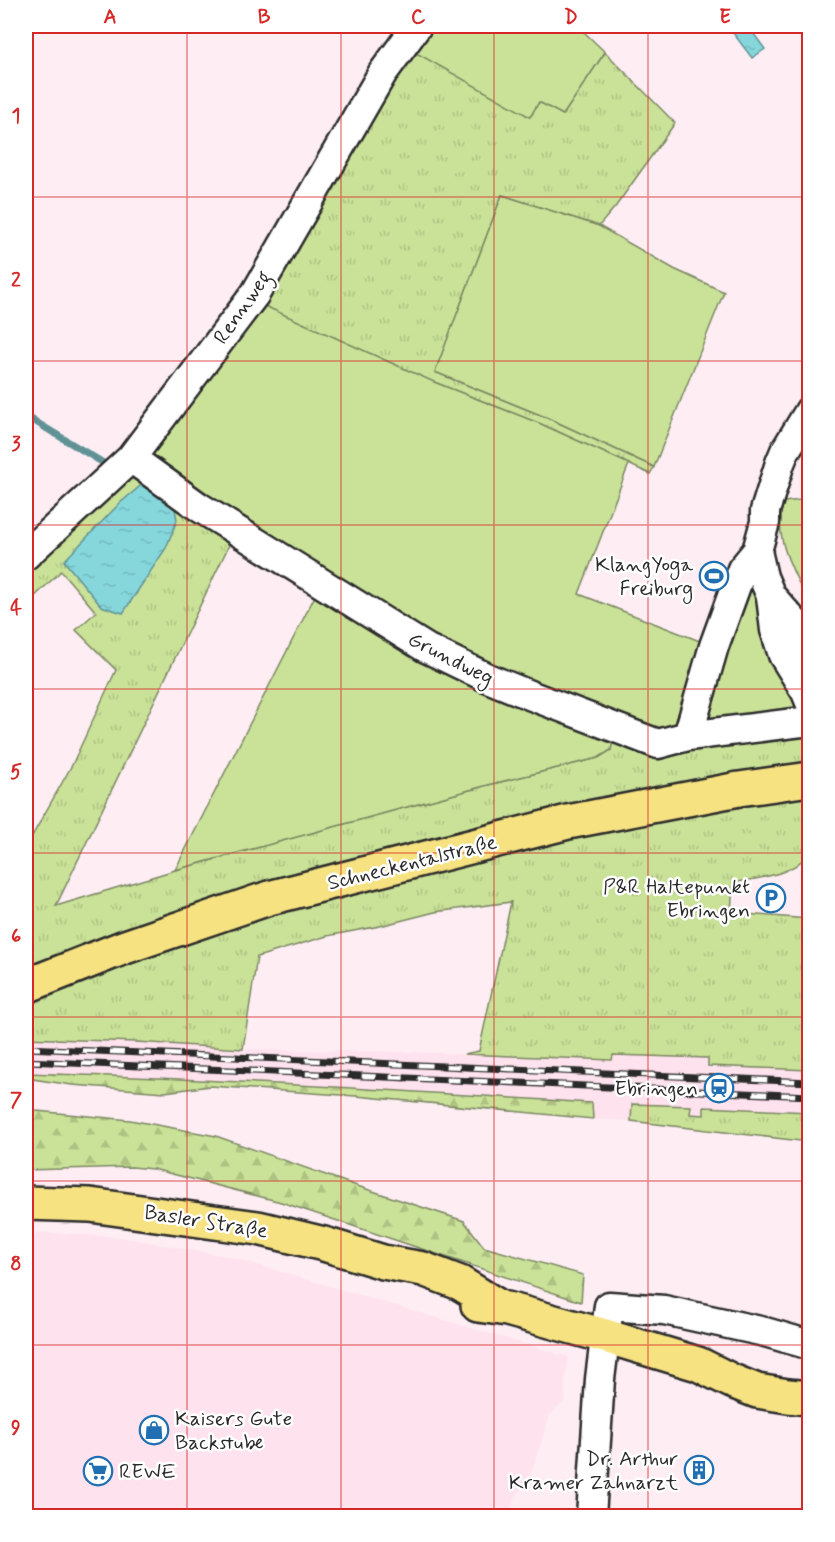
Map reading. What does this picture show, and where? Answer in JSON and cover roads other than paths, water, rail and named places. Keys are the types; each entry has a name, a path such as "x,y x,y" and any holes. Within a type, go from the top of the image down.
{"main road":[{"name":"Schneckentalstraße","path":"26,986 125,946 269,898 568,822 739,789 810,779"},
{"name":"Basler Straße","path":"26,1203 100,1206 258,1227 383,1262 416,1287 455,1302 499,1307 605,1336 698,1364 757,1391 810,1398"},
{"name":"Basler Straße","path":"698,1364 731,1364 762,1368 810,1389"}],"street":[{"name":"Rennweg","path":"26,555 131,459 255,294 382,74 417,26"},
{"path":"688,736 714,646 742,569 757,551 765,522 765,511 780,463 810,410"},
{"name":"Grundweg","path":"131,459 208,513 436,653 490,679 658,744 688,736 810,721"},
{"path":"757,551 763,577 771,596 796,624 805,646 809,669 808,697"},
{"path":"591,1516 600,1379 609,1306 664,1310 765,1332 810,1345"}],"water":[{"path":"743,26 748,26 765,49 752,58 733,33"},
{"path":"144,483 174,503 177,520 166,548 123,613 101,606 64,561 120,503"}],"waterway":[{"path":"26,416 110,467"}],"railway":[{"path":"26,1048 810,1082"},
{"path":"26,1061 810,1096"}],"place":[{"name":"KlangYoga Freiburg","path":"714,576"},
{"name":"P&R Haltepunkt Ebringen","path":"771,898"},
{"name":"Ebringen","path":"719,1088"},
{"name":"Kaisers Gute Backstube","path":"154,1430"},
{"name":"Dr. Arthur Kramer Zahnarzt","path":"699,1470"},
{"name":"REWE","path":"98,1471"}]}
